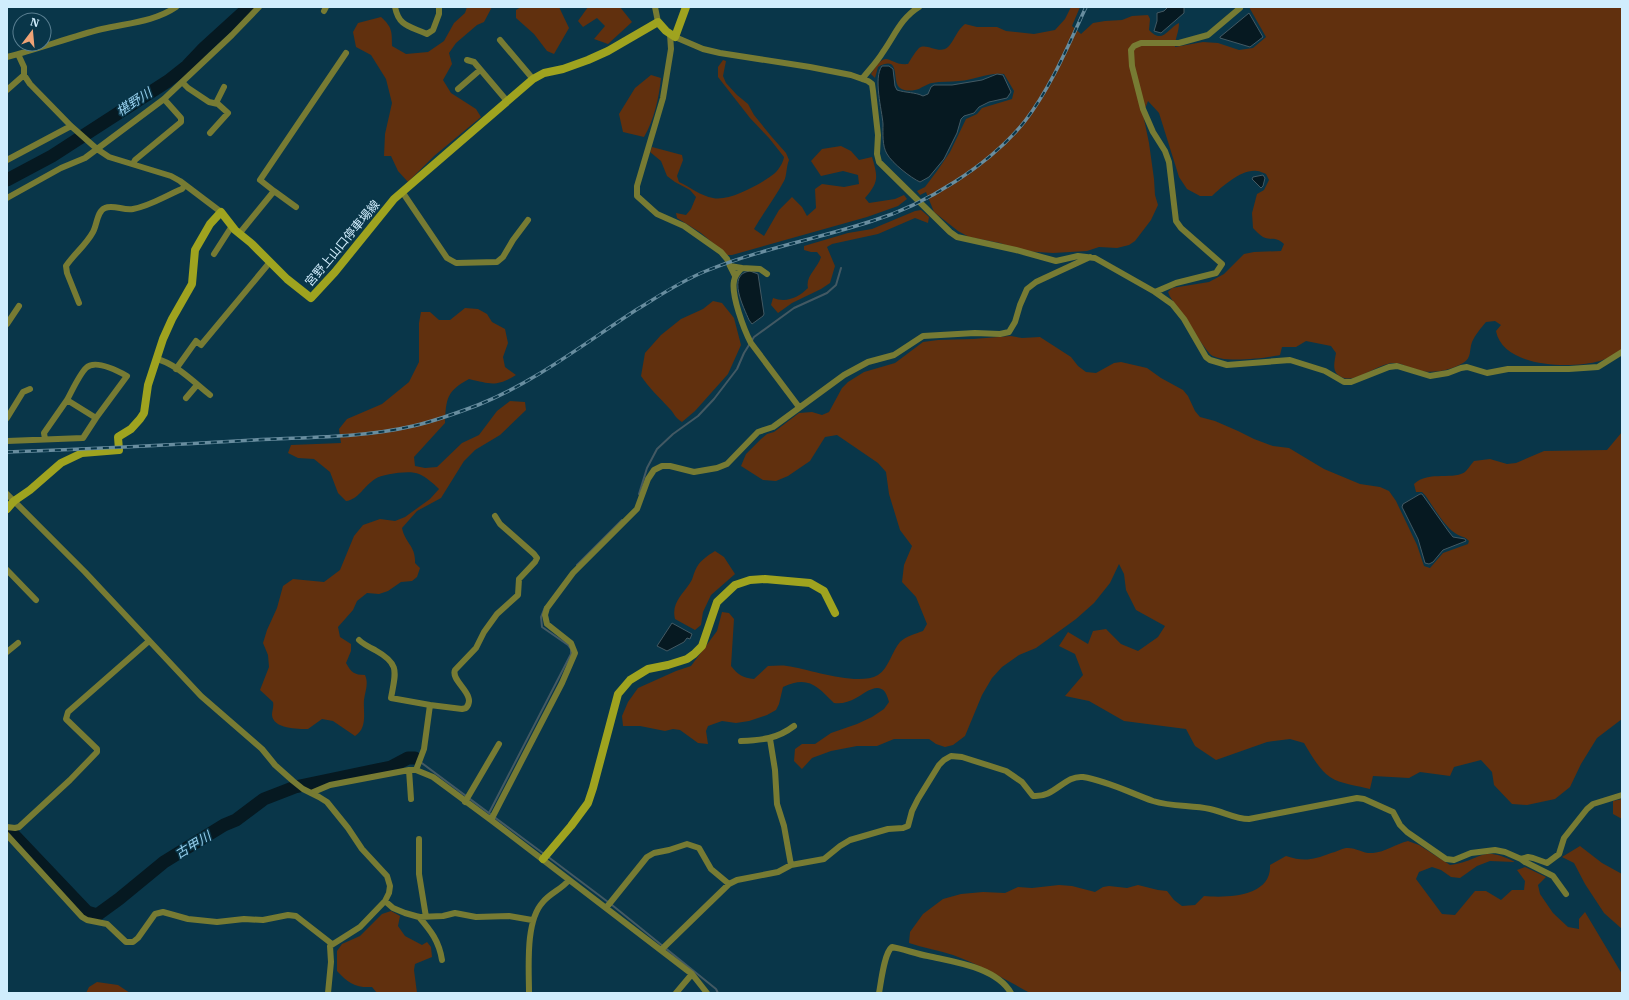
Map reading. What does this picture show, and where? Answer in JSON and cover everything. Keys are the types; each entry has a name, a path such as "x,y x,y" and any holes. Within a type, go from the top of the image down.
{"main road":[{"path":"658,22 673,35 686,7"},
{"name":"宮野上山口停車場線","path":"221,212 239,234 251,243 287,279 311,298 335,272 394,200 532,79 544,73 563,70 608,51 658,22"},
{"path":"7,509 14,501 30,490 52,470 82,453 119,450 118,437 131,429 144,413 152,368 172,319 192,284 190,272 195,250 210,224 221,212"},
{"path":"543,859 588,803 618,694 630,680 648,669 674,663 694,654 702,646 717,602 735,585 750,580 765,579 810,583 824,591 835,614"}],"street":[{"path":"7,57 103,29 166,14 176,7"},
{"path":"7,198 61,168 85,158 95,148 164,99 232,35 259,7"},
{"path":"395,7 397,16 402,23 427,34 433,30 439,14 439,7"},
{"path":"655,7 658,22"},
{"path":"862,79 883,52 904,19 910,12 919,7"},
{"path":"1155,292 1176,283 1216,273 1222,264 1181,228 1176,221 1169,162 1153,132 1143,108 1132,66 1131,50 1134,46 1141,43 1179,43 1208,35 1240,8"},
{"path":"735,276 727,259 721,252 684,226 657,214 637,196 637,186 662,98 673,35 703,49 810,67 862,79 872,84 878,135 877,154 879,162 950,232 957,237 1016,250 1056,261 1078,256 1090,257 1110,266 1155,292 1172,304 1184,319 1203,352 1210,360 1227,365 1290,360 1325,371 1344,382 1351,382 1389,367 1397,366 1430,376 1448,373 1461,368 1468,368 1487,373 1508,369 1569,369 1598,367 1622,352"},
{"path":"500,40 532,79"},
{"path":"296,207 260,180 346,53"},
{"path":"18,54 24,67 24,75 30,84 95,148 110,157 171,176 221,212"},
{"path":"467,60 474,62 507,101"},
{"path":"458,89 480,70"},
{"path":"7,90 24,75"},
{"path":"182,82 188,88 209,102 216,103 228,113 210,133"},
{"path":"216,103 224,87"},
{"path":"133,164 135,160 181,122 181,118 164,99"},
{"path":"7,160 72,127"},
{"path":"79,303 66,273 66,266 86,243 94,231 101,211 105,208 111,207 122,210 141,207 182,189 185,185"},
{"path":"239,234 274,191"},
{"path":"403,193 448,258 456,263 497,262 503,257 513,240 528,220"},
{"path":"214,254 232,226"},
{"path":"491,820 562,683 575,653 571,643 547,624 545,615 547,608 573,573 637,508 648,479 654,470 662,466 670,466 694,472 722,466 731,460 758,432 773,427 844,375 868,362 894,355 923,336 975,333 1000,334 1009,332 1015,322 1027,289 1036,282 1090,257"},
{"path":"176,369 196,341 201,344 244,291 270,262"},
{"path":"730,266 760,269 767,274"},
{"path":"742,268 735,276 733,289 748,337 799,407"},
{"path":"239,286 244,291"},
{"path":"7,324 19,306"},
{"path":"156,359 161,360 176,369 210,395"},
{"path":"7,441 83,438 127,376 119,371 93,364 87,367 44,433 45,439"},
{"path":"186,398 197,385"},
{"path":"7,418 24,392 30,389"},
{"path":"66,400 96,418"},
{"path":"7,494 85,572 202,696 262,749 275,764 303,789 327,802 348,828 362,849 387,876 390,886 389,893 385,901 360,927 330,946 331,962 328,993"},
{"path":"359,640 390,659 394,667 395,675 391,698 430,705 462,709 466,708 469,705 469,700 464,687 455,677 455,670 476,648 484,632 497,614 518,595 519,578 537,558 500,524 495,516"},
{"path":"7,570 36,600"},
{"path":"7,827 19,827 70,780 97,752 97,749 66,719 68,712 150,640"},
{"path":"7,652 18,642"},
{"path":"416,770 424,749 430,705"},
{"path":"741,741 770,739 794,726"},
{"path":"770,739 777,785 777,804 786,834 792,865"},
{"path":"465,802 499,744"},
{"path":"662,950 729,884 749,877 778,872 792,865 824,859 850,840 888,829 903,828 908,826 912,811 934,772 944,760 951,756 962,757 1006,771 1022,782 1033,796 1048,794 1070,779 1082,777 1132,792 1159,803 1174,806 1200,806 1240,819 1249,819 1357,798 1364,799 1393,812 1400,825 1407,832 1446,858 1454,860 1471,853 1494,850 1505,852 1553,876 1566,894"},
{"path":"311,792 330,785 409,770 416,770 433,777 662,950 692,974 707,993"},
{"path":"409,770 411,799"},
{"path":"1521,859 1528,857 1547,863 1550,862 1559,854 1564,838 1587,809 1593,804 1622,796"},
{"path":"7,835 82,917 87,920 107,924 126,942 133,942 138,938 155,914 163,912 188,919 216,922 244,919 263,920 288,915 296,916 332,944"},
{"path":"419,839 419,874 423,917 440,948 442,960"},
{"path":"606,908 647,857 654,853 670,850 687,844 699,848 711,869 729,884"},
{"path":"529,993 529,948 532,920 542,903 552,893 565,885 568,880"},
{"path":"385,901 393,908 405,914 423,917 455,913 476,917 509,916 532,920"},
{"path":"879,993 886,956 889,949 892,947 928,956 948,959 970,966 999,980 1007,986 1011,993"},
{"path":"676,993 692,974"}],"shaded area":[{"path":"467,7 492,7 484,22 477,25 456,43 449,53 452,64 443,80 451,93 476,109 481,117 434,156 408,182 398,171 391,156 384,156 385,134 392,103 386,79 371,55 356,47 353,32 358,23 381,17 391,30 392,46 406,54 428,52 444,41 454,23 465,13"},
{"path":"521,7 559,7 569,28 554,54 547,51 534,34 516,18 516,10"},
{"path":"588,7 620,7 632,22 608,44 594,39 605,26 597,18 583,27 578,21"},
{"path":"1071,7 1080,7 1072,26 1081,34 1093,23 1122,20 1132,16 1148,15 1150,19 1149,30 1158,36 1162,36 1179,23 1175,47 1203,42 1218,43 1239,50 1253,48 1266,37 1249,7 1622,7 1622,350 1603,360 1587,364 1556,365 1540,363 1524,359 1511,352 1501,343 1496,331 1501,325 1495,321 1486,322 1478,332 1472,342 1469,356 1466,361 1458,366 1440,371 1422,371 1399,363 1393,363 1381,366 1349,379 1344,378 1335,371 1334,365 1336,353 1331,346 1306,341 1296,347 1282,347 1280,355 1254,359 1233,360 1215,357 1210,354 1204,346 1168,292 1172,288 1209,282 1224,274 1244,254 1281,251 1284,244 1276,239 1263,237 1253,228 1252,213 1257,194 1264,190 1269,180 1266,174 1258,171 1251,171 1232,179 1212,196 1200,196 1187,189 1179,177 1159,113 1148,101 1143,114 1149,143 1155,195 1158,205 1151,220 1135,241 1129,245 1117,248 1099,247 1087,251 1053,253 1023,251 1000,243 969,237 958,231 934,212 926,192 920,195 917,191 925,187 950,152 966,119 977,114 982,108 1012,99 1014,91 1004,74 993,74 965,80 935,82 909,91 900,88 897,85 895,70 890,64 885,64 878,67 875,78 871,74 881,61 885,59 901,64 908,64 919,48 926,47 942,50 945,49 949,46 965,24 977,27 997,27 1006,31 1034,34 1055,30 1065,19"},
{"path":"723,60 726,61 723,76 726,83 748,104 754,115 786,153 789,160 784,181 754,229 764,236 779,210 792,197 802,207 807,216 816,208 815,189 822,184 844,187 859,184 858,175 843,171 821,176 811,161 822,149 841,146 851,151 859,160 872,157 876,179 873,188 865,198 869,203 895,199 904,195 907,199 898,206 867,217 732,255 727,255 701,233 677,218 676,213 686,215 691,209 696,197 690,190 667,176 661,161 650,152 652,147 682,155 683,160 677,176 679,182 713,198 728,197 746,191 762,182 775,173 781,166 784,157 750,118 718,77 718,67"},
{"path":"651,75 661,78 656,109 648,130 644,137 623,132 619,114 635,88"},
{"path":"921,210 929,217 928,223 915,218 878,234 832,244 827,247 835,266 830,283 792,303 778,313 771,305 773,298 783,300 792,299 808,288 808,280 821,257 817,252 804,250 804,246 848,233 872,229 915,211"},
{"path":"713,301 722,303 734,318 741,345 728,374 695,411 682,422 641,376 645,353 661,335 681,319 703,309"},
{"path":"465,308 478,309 487,314 492,322 505,329 508,343 503,357 505,367 516,375 498,383 469,379 456,387 447,401 445,423 414,457 415,466 425,468 437,467 462,443 479,435 497,411 510,401 525,402 526,410 500,435 475,450 464,461 441,498 417,511 402,528 405,537 414,552 415,563 420,568 417,577 412,581 401,582 388,591 379,594 367,593 357,601 353,610 338,627 340,637 351,644 351,651 346,663 353,672 365,675 366,678 367,684 364,700 364,720 362,729 359,733 355,736 333,721 322,719 308,729 281,726 273,720 273,702 260,690 269,667 268,655 263,643 277,608 283,586 293,579 324,582 340,570 354,536 363,525 380,519 395,521 405,517 430,499 439,489 419,474 409,472 397,473 375,479 358,495 346,501 338,493 330,472 314,459 298,458 288,453 291,445 341,443 339,429 347,419 382,404 409,382 419,362 419,323 421,312 430,312 439,320 450,320"},
{"path":"1011,336 1022,338 1040,337 1071,357 1078,366 1086,372 1096,373 1114,363 1121,362 1147,368 1161,378 1183,390 1200,417 1215,421 1273,446 1289,448 1324,469 1360,484 1380,487 1389,491 1396,501 1417,545 1424,566 1430,568 1443,553 1468,544 1469,541 1451,530 1425,495 1422,492 1416,492 1414,484 1427,477 1461,474 1466,471 1474,461 1490,459 1507,464 1516,463 1544,451 1607,450 1622,432 1622,719 1597,738 1581,764 1570,787 1555,799 1527,805 1512,804 1494,785 1492,772 1481,760 1454,767 1450,776 1420,772 1409,778 1373,776 1370,789 1344,783 1330,777 1312,757 1304,743 1290,739 1267,742 1216,760 1195,746 1186,729 1124,721 1089,701 1065,696 1083,675 1075,654 1059,646 1068,632 1088,644 1093,631 1106,629 1121,644 1138,651 1158,637 1165,626 1136,610 1126,590 1124,574 1119,564 1110,583 1094,603 1076,619 1036,648 1019,655 1002,667 992,678 982,695 965,736 953,745 945,747 936,744 929,739 894,739 877,746 857,746 831,751 812,758 802,769 794,761 795,749 802,744 815,744 831,733 872,717 884,709 889,702 885,692 882,689 874,688 848,702 834,703 817,687 806,682 799,682 783,687 776,710 767,715 749,721 736,723 722,721 708,726 706,731 708,744 698,743 680,730 673,729 665,731 640,726 623,726 622,716 628,702 638,688 691,666 717,631 722,612 729,613 734,619 731,666 741,676 754,679 768,666 787,666 846,678 869,678 882,672 902,640 923,631 927,624 916,597 902,582 904,565 912,546 900,530 889,494 886,472 878,463 837,435 825,437 810,461 788,476 776,481 763,480 741,466 746,454 767,434 774,432 799,413 812,412 822,415 829,412 842,388 848,382 864,372 895,363 923,342"},
{"path":"715,551 724,557 735,574 711,595 703,612 701,625 695,630 675,619 674,613 676,603 691,582 699,564"},
{"path":"1622,799 1622,819 1613,814 1613,801"},
{"path":"1408,841 1419,845 1450,865 1488,854 1495,854 1515,862 1490,861 1477,866 1460,878 1451,877 1441,870 1432,867 1419,872 1416,879 1442,914 1455,915 1475,891 1486,891 1501,900 1512,890 1524,890 1525,881 1517,870 1525,867 1546,877 1538,885 1540,894 1553,913 1568,927 1579,929 1579,919 1585,912 1622,974 1622,993 1030,993 992,972 963,959 947,953 909,943 910,932 923,914 943,899 961,894 983,892 1005,893 1018,887 1032,888 1059,885 1072,886 1095,892 1103,887 1109,886 1127,888 1138,885 1167,891 1174,900 1182,906 1195,905 1204,896 1236,896 1256,889 1264,884 1269,876 1270,865 1286,856 1303,860 1319,857 1346,848 1353,848 1373,853"},
{"path":"1580,846 1602,863 1622,874 1622,929 1604,913 1585,884 1574,863 1562,857"},
{"path":"391,911 400,916 398,926 405,936 422,945 427,942 431,947 432,957 415,964 414,970 417,993 377,993 372,987 361,987 353,984 337,971 337,951 342,944 360,936 382,914"},
{"path":"97,982 118,985 130,993 86,993 89,987"}],"water":[{"path":"1168,7 1184,7 1184,13 1161,33 1154,31 1157,21 1157,13 1164,11"},
{"path":"1249,13 1263,37 1250,47 1220,38 1220,37"},
{"path":"882,66 889,66 893,69 895,86 897,90 923,96 928,94 931,87 934,85 952,85 982,80 997,74 1003,75 1011,92 1007,98 989,102 979,107 974,113 964,116 961,119 957,133 944,159 929,177 920,182 897,166 889,158 885,151 878,86 879,71"},
{"path":"1263,175 1265,178 1261,188 1252,179 1253,177"},
{"path":"750,271 758,274 764,314 752,324 741,300 738,285 739,278 743,273"},
{"path":"1422,494 1453,537 1465,539 1466,541 1443,550 1433,562 1429,564 1425,563 1418,539 1402,507 1403,504"},
{"path":"672,623 692,634 690,639 687,638 684,642 667,651 657,646"}],"waterway":[{"name":"椹野川","path":"7,180 52,156 168,81 187,66 204,48 249,7"},
{"path":"639,494 647,468 657,449 673,434 698,416 714,399 737,369 744,353 754,337 794,308 827,293 836,285 841,268"},
{"path":"577,565 622,520"},
{"path":"489,813 571,654 571,649 568,645 542,627 541,617 545,607"},
{"name":"古甲川","path":"7,832 11,832 87,912 97,915 164,862 224,825 236,820 264,799 295,787 391,767 408,758 415,758"},
{"path":"415,758 544,854"},
{"path":"547,856 612,905 716,989 718,993"}],"railway":[{"path":"7,452 354,435 413,426 478,405 499,396 540,374 636,310 688,279 747,256 892,214 913,205 955,182 994,153 1025,121 1051,80 1086,7"}]}
